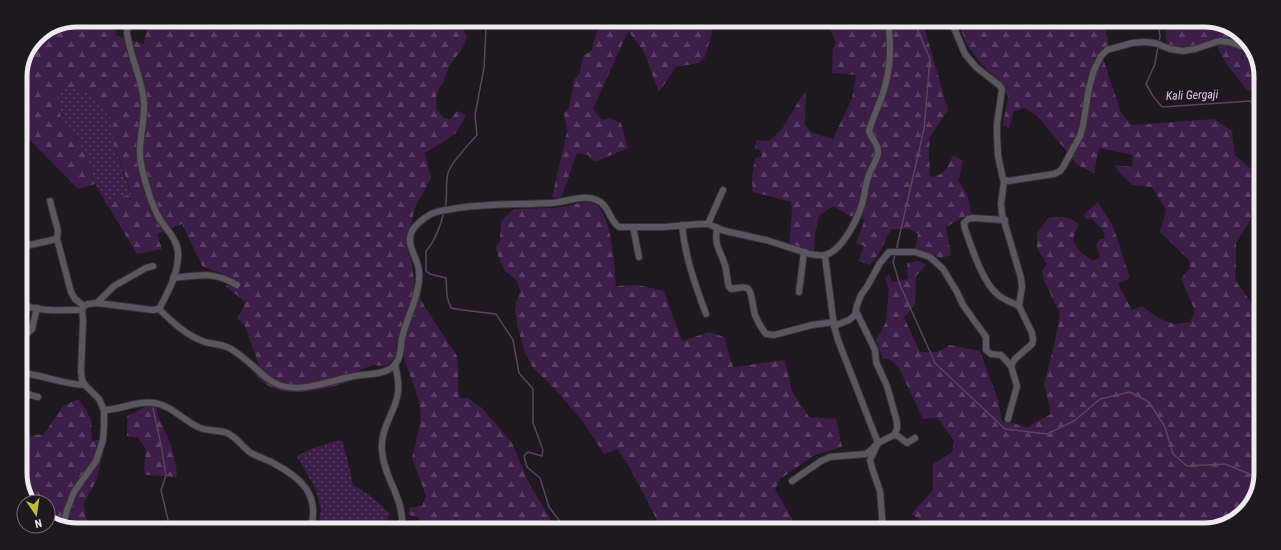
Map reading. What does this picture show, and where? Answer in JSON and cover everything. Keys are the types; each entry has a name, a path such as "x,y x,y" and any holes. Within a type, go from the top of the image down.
{"street":[{"path":"128,27 129,43 144,100 142,133 139,150 140,162 157,214 173,238 178,251 178,264 167,294 159,309"},
{"path":"159,309 174,323 192,336 204,341 228,347 254,366 270,381 282,386 297,388 314,386 354,376 380,373 395,365 399,356 402,338 418,287 419,270 410,242 411,234 417,225 431,214 437,212 474,205 551,202 587,198 602,203 613,222 619,227 708,224 717,229 731,233 766,240 818,256 825,256 843,241 850,231 862,205 869,172 878,156 878,148 869,131 883,95 889,65 891,49 888,27"},
{"path":"954,27 965,54 976,67 1002,89 997,124 1001,175 1004,181 1001,204 1021,278 1022,287 1019,306 1032,333 1033,340 1032,344 1015,359 1011,366"},
{"path":"1004,181 1046,176 1060,171 1069,158 1080,136 1094,70 1101,56 1107,50 1132,43 1144,42 1155,43 1170,49 1183,50 1190,50 1219,41 1229,42 1244,47"},
{"path":"708,224 723,190"},
{"path":"50,201 58,231 57,239 71,292 83,308 82,380 99,400 104,410 104,427 100,452 96,461 74,492 64,521"},
{"path":"1005,220 972,218 964,221 964,225 985,280 997,294 1005,300 1019,306"},
{"path":"682,225 687,259 706,314"},
{"path":"633,227 639,257"},
{"path":"717,229 716,246 725,265 729,287 731,289 746,288 750,291 757,320 766,334 774,335 812,325 834,324 849,320 855,315 861,295 880,263 889,252 915,252 930,257 943,269 963,305 986,337 986,350 991,354 1001,355 1011,366 1016,386 1008,419"},
{"path":"27,245 57,239"},
{"path":"799,292 804,252"},
{"path":"825,256 834,324 840,346 878,443 870,460 880,491 883,523"},
{"path":"97,304 114,286 141,271 154,266"},
{"path":"173,278 208,274 223,278 237,285"},
{"path":"27,306 50,310 83,308 88,304 97,304 153,310 159,309"},
{"path":"27,332 31,331 37,308"},
{"path":"792,481 826,459 835,456 866,454 878,443 894,435 897,429 897,422 887,386 876,362 875,350 856,311"},
{"path":"395,365 398,381 397,399 383,434 382,450 386,470 401,508 402,523"},
{"path":"27,374 73,385 85,385"},
{"path":"27,394 38,397"},
{"path":"104,410 117,409 143,403 156,403 172,410 200,428 223,432 232,436 250,452 290,472 300,482 308,493 313,505 314,515 312,523"},
{"path":"894,435 898,436 907,443 915,438"}],"green space":[{"path":"117,27 115,35 144,44 147,27 450,27 452,30 462,29 467,37 462,49 449,66 436,97 437,110 444,118 451,119 457,111 466,116 456,133 425,153 431,178 415,208 406,245 412,265 415,288 425,307 457,356 459,398 468,398 482,408 512,443 529,483 553,523 420,523 419,517 409,515 409,508 422,506 426,496 412,458 421,419 419,401 403,355 385,366 373,365 353,373 349,382 328,388 305,392 293,392 272,388 263,382 250,368 259,365 244,324 237,319 246,302 226,287 230,277 202,266 182,224 157,234 162,249 137,254 108,206 118,197 132,195 114,145 114,130 110,117 87,93 74,87 61,87 57,93 60,113 64,125 75,137 86,154 95,184 78,189 29,139 27,140 27,73 32,55 37,46 44,39 67,28"},
{"path":"598,27 714,27 705,57 699,63 676,67 659,92 643,50 628,31 593,109 602,120 610,118 621,123 628,148 597,161 593,161 588,155 577,153 561,198 552,197 567,131 564,113 569,108 574,80 580,73 583,56 591,51"},
{"path":"924,27 948,110 930,137 930,177 942,173 953,155 963,161 958,181 968,196 971,208 971,213 946,227 951,255 941,258 922,250 915,250 918,234 909,229 891,229 880,252 870,265 858,261 864,246 856,243 865,219 850,216 833,206 819,216 815,233 814,251 789,244 792,214 791,202 753,192 752,177 755,158 762,156 760,150 754,149 757,140 769,141 782,129 804,92 806,93 805,125 811,132 833,139 852,98 856,75 832,73 833,48 836,42 830,28"},
{"path":"960,27 1105,27 1108,47 1101,52 1121,113 1132,125 1214,119 1232,131 1235,155 1251,169 1254,187 1254,211 1236,243 1235,280 1254,306 1254,473 1253,483 1244,504 1232,515 1211,523 921,523 921,520 911,514 933,490 933,464 952,452 954,441 938,418 923,419 899,368 889,359 883,359 876,340 886,322 889,290 885,278 889,274 892,282 908,279 907,263 918,261 926,265 916,276 915,305 904,318 920,352 937,352 950,345 980,351 998,400 1002,421 1027,427 1051,414 1044,383 1053,350 1060,314 1044,280 1042,270 1047,265 1037,248 1037,234 1048,218 1065,217 1079,224 1073,239 1078,250 1093,261 1100,257 1096,245 1100,239 1105,239 1103,230 1091,218 1087,220 1083,215 1098,202 1113,226 1130,278 1118,284 1132,310 1142,306 1158,318 1174,324 1190,322 1195,311 1181,279 1190,267 1189,260 1160,232 1166,210 1152,187 1132,185 1117,170 1115,165 1132,167 1133,155 1099,148 1094,173 1076,164 1036,115 1025,108 1014,111 1009,128 1003,125 1008,96 1002,83 982,65 967,45"},
{"path":"1167,27 1214,28 1235,37 1246,49 1253,67 1254,94 1246,89 1228,66 1219,51 1217,38 1203,44 1185,48 1168,45 1166,39"},
{"path":"61,87 74,87 87,93 110,117 114,130 114,145 132,195 118,197 108,206 95,184 86,154 75,137 64,125 60,113 57,93"},
{"path":"591,202 600,210 609,229 616,286 638,285 664,291 682,341 709,332 724,337 733,367 785,360 792,391 809,417 836,419 842,447 815,455 780,479 775,489 795,523 658,523 631,470 618,449 604,454 583,422 554,388 533,368 525,353 518,329 515,311 520,291 517,281 505,271 499,259 496,248 500,240 501,221 514,209 556,208"},
{"path":"79,399 91,419 92,441 106,439 97,479 84,503 86,517 89,523 67,522 56,518 56,494 32,494 27,477 27,436 44,434 64,405"},
{"path":"156,402 158,416 171,445 177,477 146,475 144,469 146,449 138,438 127,436 127,416"},
{"path":"339,440 342,441 353,485 382,505 390,514 387,523 319,523 321,510 316,490 297,456 311,449"}],"waterway":[{"path":"445,208 448,173 461,153 477,135 475,115 484,68 486,27"},
{"path":"896,251 924,129 930,59 917,27"},
{"name":"Kali Gergaji","path":"1158,27 1159,42"},
{"name":"Kali Gergaji","path":"1158,46 1155,64 1146,84 1162,107 1250,101 1254,105"},
{"path":"444,212 435,238 426,251 426,271 430,274 446,278 447,297 451,308 496,314 513,340 519,373 533,389 533,423 543,450 542,456 528,452 524,456 527,467 540,478 549,507 561,523"},
{"path":"895,255 893,262 900,285 935,363 1005,429 1047,434 1074,421 1100,399 1130,392 1149,402 1165,427 1173,454 1187,466 1225,464 1254,476"},
{"path":"153,408 166,475 161,490 168,523"}]}
